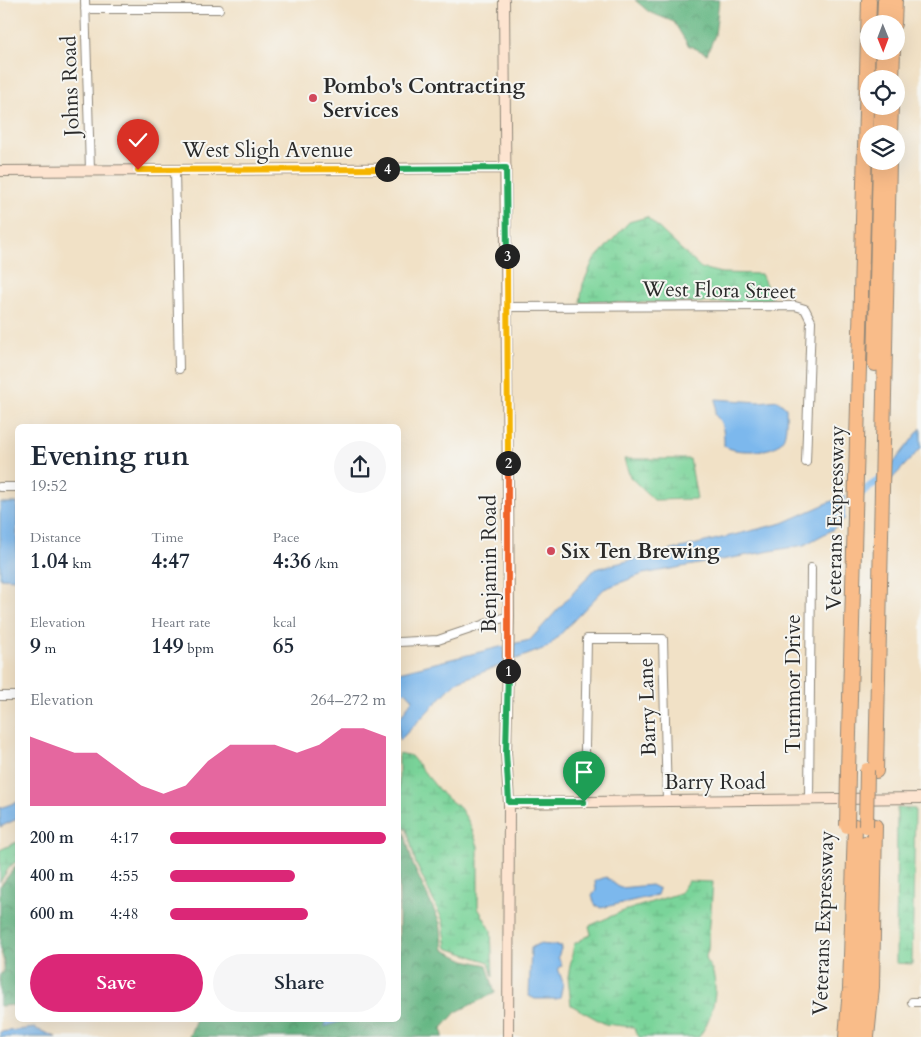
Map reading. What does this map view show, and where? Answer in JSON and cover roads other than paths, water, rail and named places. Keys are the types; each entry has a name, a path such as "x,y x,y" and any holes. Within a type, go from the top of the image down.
{"highway":[{"name":"Veterans Expressway","path":"867,1037 872,987 860,826 862,771 853,596 869,0"},
{"path":"884,15 885,0"},
{"path":"894,15 895,0"},
{"path":"878,454 880,170"},
{"name":"Veterans Expressway","path":"838,1037 860,826 876,515 889,170"},
{"path":"846,1037 860,826"},
{"path":"857,1037 862,978 860,826"}],"street":[{"name":"Johns Road","path":"85,0 90,170"},
{"name":"Benjamin Road","path":"504,0 508,616 506,752 509,802 508,1037"},
{"path":"85,9 219,9"},
{"name":"West Sligh Avenue","path":"0,170 506,168"},
{"path":"175,170 178,369"},
{"name":"West Flora Street","path":"507,308 795,306 805,309 811,320 806,462"},
{"path":"0,487 15,487"},
{"name":"Turnmor Drive","path":"809,800 811,568"},
{"path":"401,642 438,640 508,616"},
{"name":"Barry Lane","path":"584,802 588,639 663,639 667,801"},
{"path":"0,696 15,696"},
{"name":"Barry Road","path":"509,802 921,798"},
{"path":"912,1002 921,1002"}],"water":[{"path":"716,399 759,402 778,400 786,407 786,427 782,440 778,445 763,450 738,450 724,446 722,425 715,415"},
{"path":"921,428 921,448 891,480 891,466"},
{"path":"850,493 851,513 832,530 804,545 643,574 604,589 548,647 511,661 512,644 530,640 595,569 783,523"},
{"path":"0,503 15,503 15,579 0,578"},
{"path":"504,646 504,664 456,682 401,739 401,716 413,699 403,688 401,688 401,672"},
{"path":"15,803 15,820 0,827 0,808"},
{"path":"606,877 620,888 651,885 659,889 657,895 601,908 595,905 592,896 596,890 595,881"},
{"path":"538,944 562,946 558,957 562,965 558,968 563,983 560,998 535,999 529,996 531,948"},
{"path":"325,1022 339,1022 325,1027"},
{"path":"34,1028 56,1037 0,1037 0,1032"}],"waterway":[{"path":"855,497 898,465"},
{"path":"401,689 412,686"}],"place":[{"name":"Pombo's Contracting Services","path":"313,98"},
{"name":"Six Ten Brewing","path":"551,551"}]}
